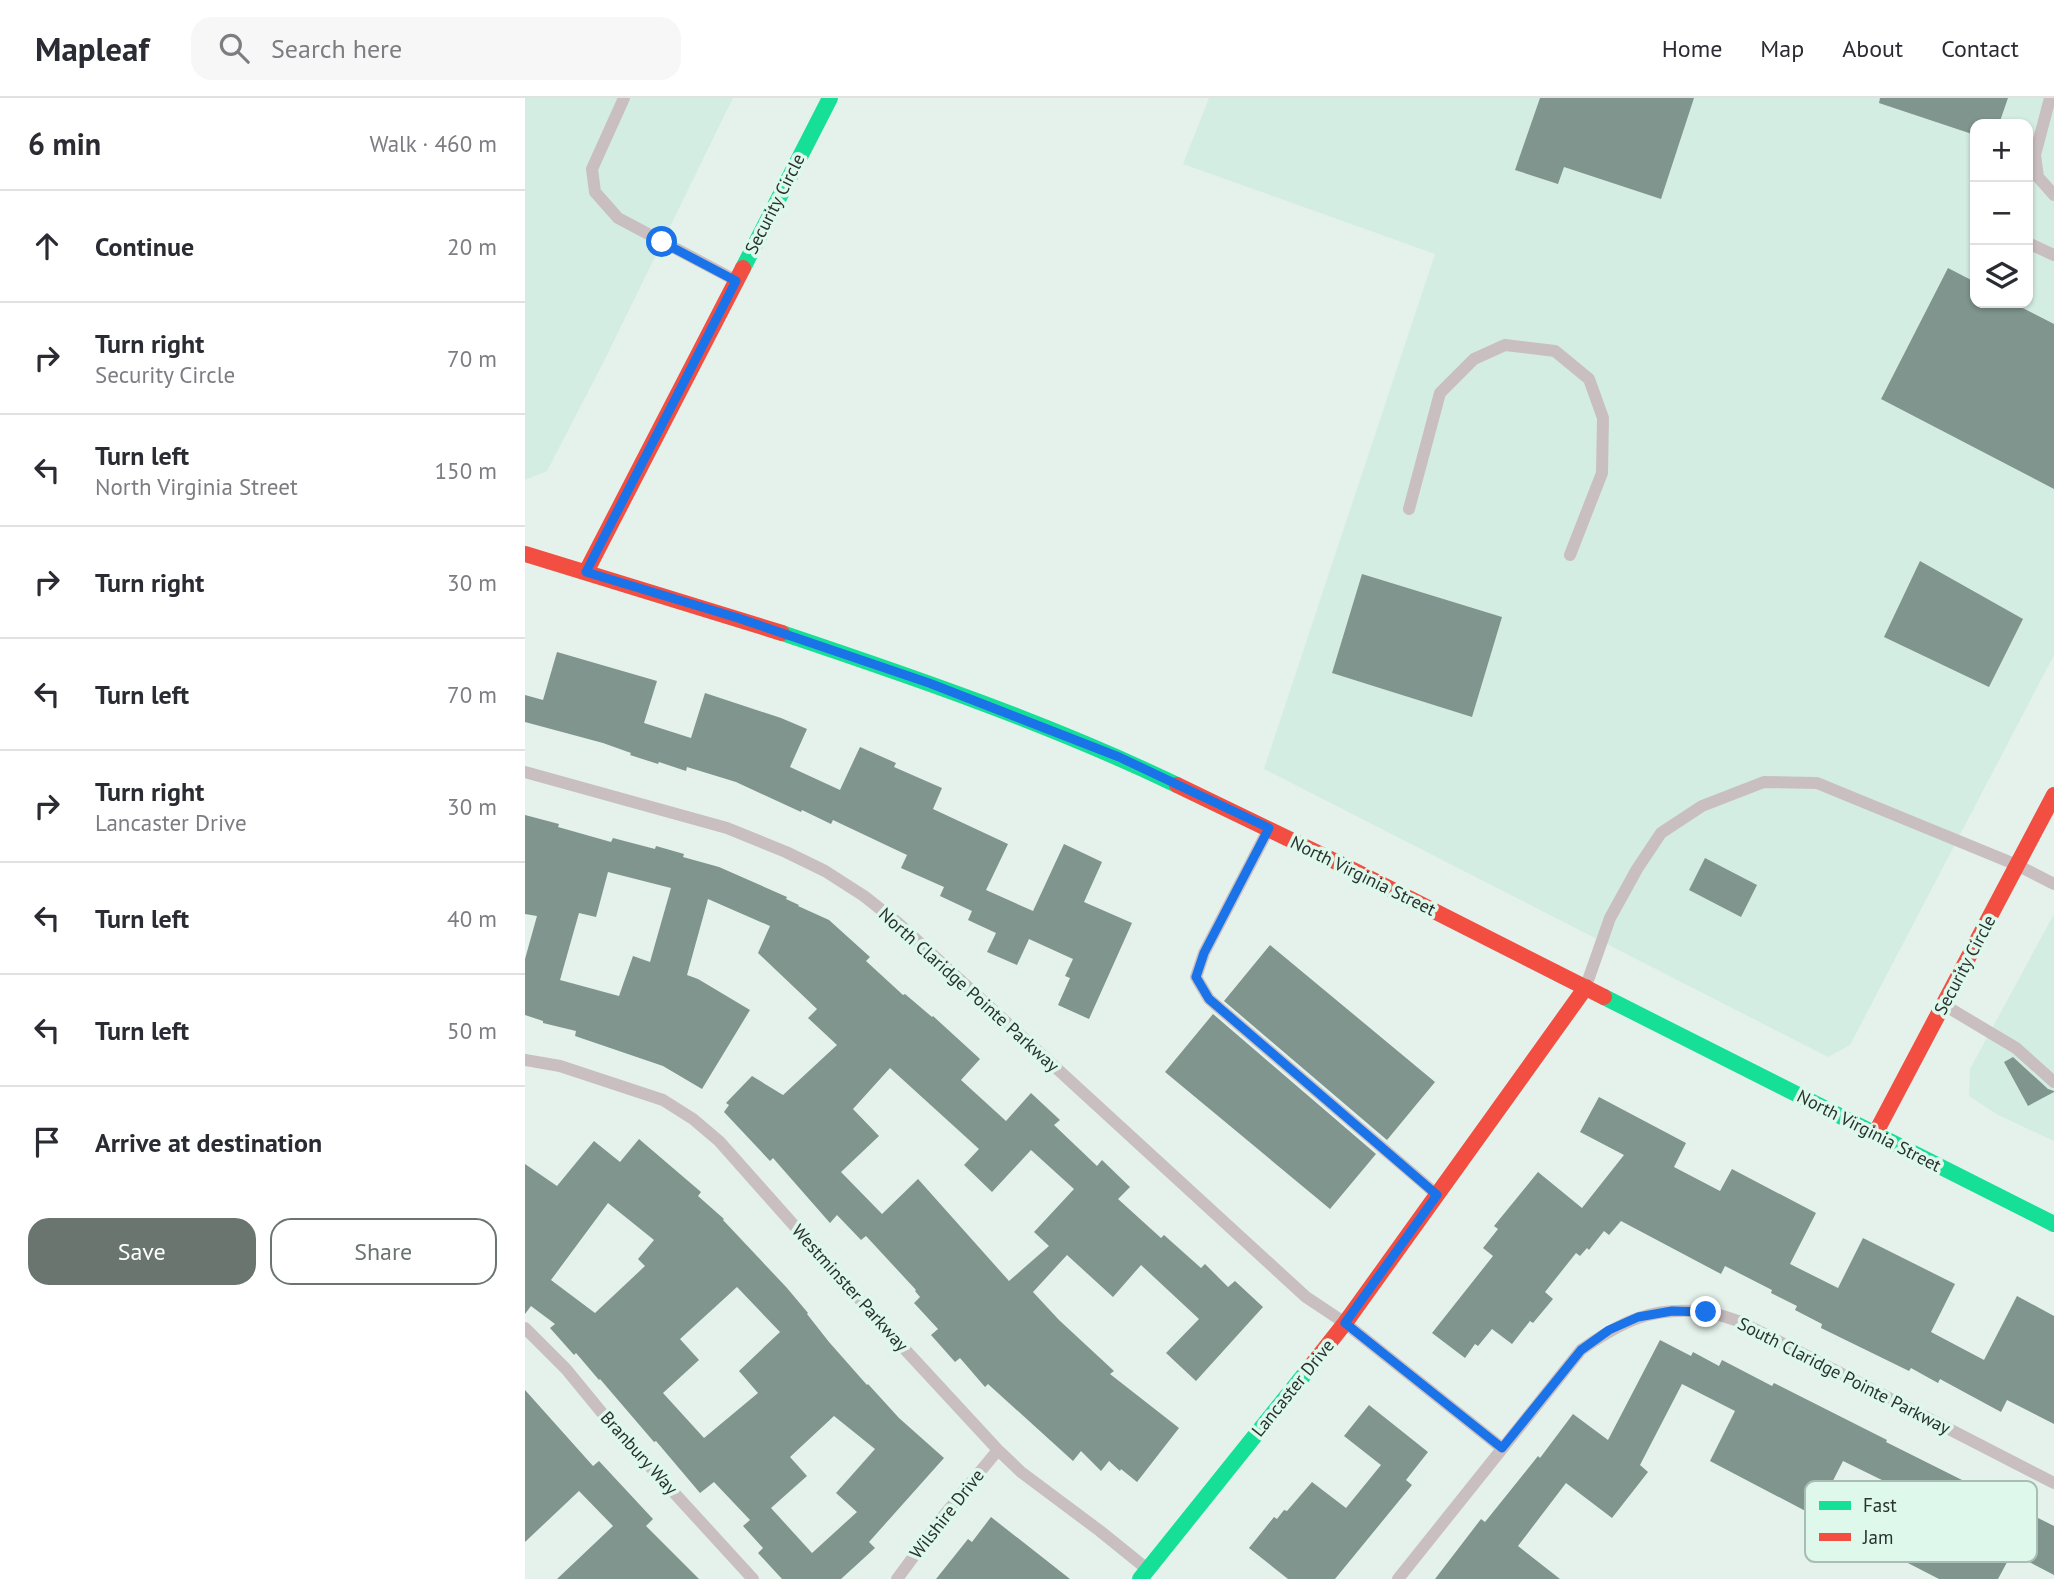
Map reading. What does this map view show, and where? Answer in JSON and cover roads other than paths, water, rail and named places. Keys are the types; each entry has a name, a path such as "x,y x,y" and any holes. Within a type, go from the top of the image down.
{"main road":[{"name":"Security Circle","path":"586,572 830,98"},
{"name":"North Virginia Street","path":"525,554 738,618 929,683 1119,757 1269,828 2054,1224"},
{"name":"Security Circle","path":"1875,1134 2054,795"},
{"name":"Lancaster Drive","path":"1143,1574 1345,1323 1586,987"}],"lane":[{"path":"624,98 592,170 595,192 618,218 736,281"},
{"path":"2050,98 2035,155 2038,177 2054,195"},
{"path":"2032,245 2054,255"},
{"path":"1409,509 1440,393 1474,359 1505,345 1555,351 1589,379 1603,418 1602,473 1570,555"},
{"name":"North Claridge Pointe Parkway","path":"525,772 727,828 805,861 864,896 898,923 1306,1297 1345,1323"},
{"path":"1586,987 1610,918 1661,833 1702,806 1764,782 1817,783 2017,865 2054,884"},
{"path":"1269,828 1204,953 1196,977 1209,999 1437,1195"},
{"path":"1944,1004 2016,1048 2054,1082"},
{"name":"Westminster Parkway","path":"525,1060 560,1066 663,1100 693,1119 719,1141 998,1450 1021,1472 1100,1531 1143,1574"},
{"name":"South Claridge Pointe Parkway","path":"1398,1579 1581,1350 1609,1330 1638,1317 1672,1311 1706,1312 1741,1322 2054,1483"},
{"path":"1345,1323 1502,1448"},
{"name":"Branbury Way","path":"525,1328 566,1369 612,1425 753,1579"},
{"name":"Wilshire Drive","path":"897,1579 998,1450"}]}
